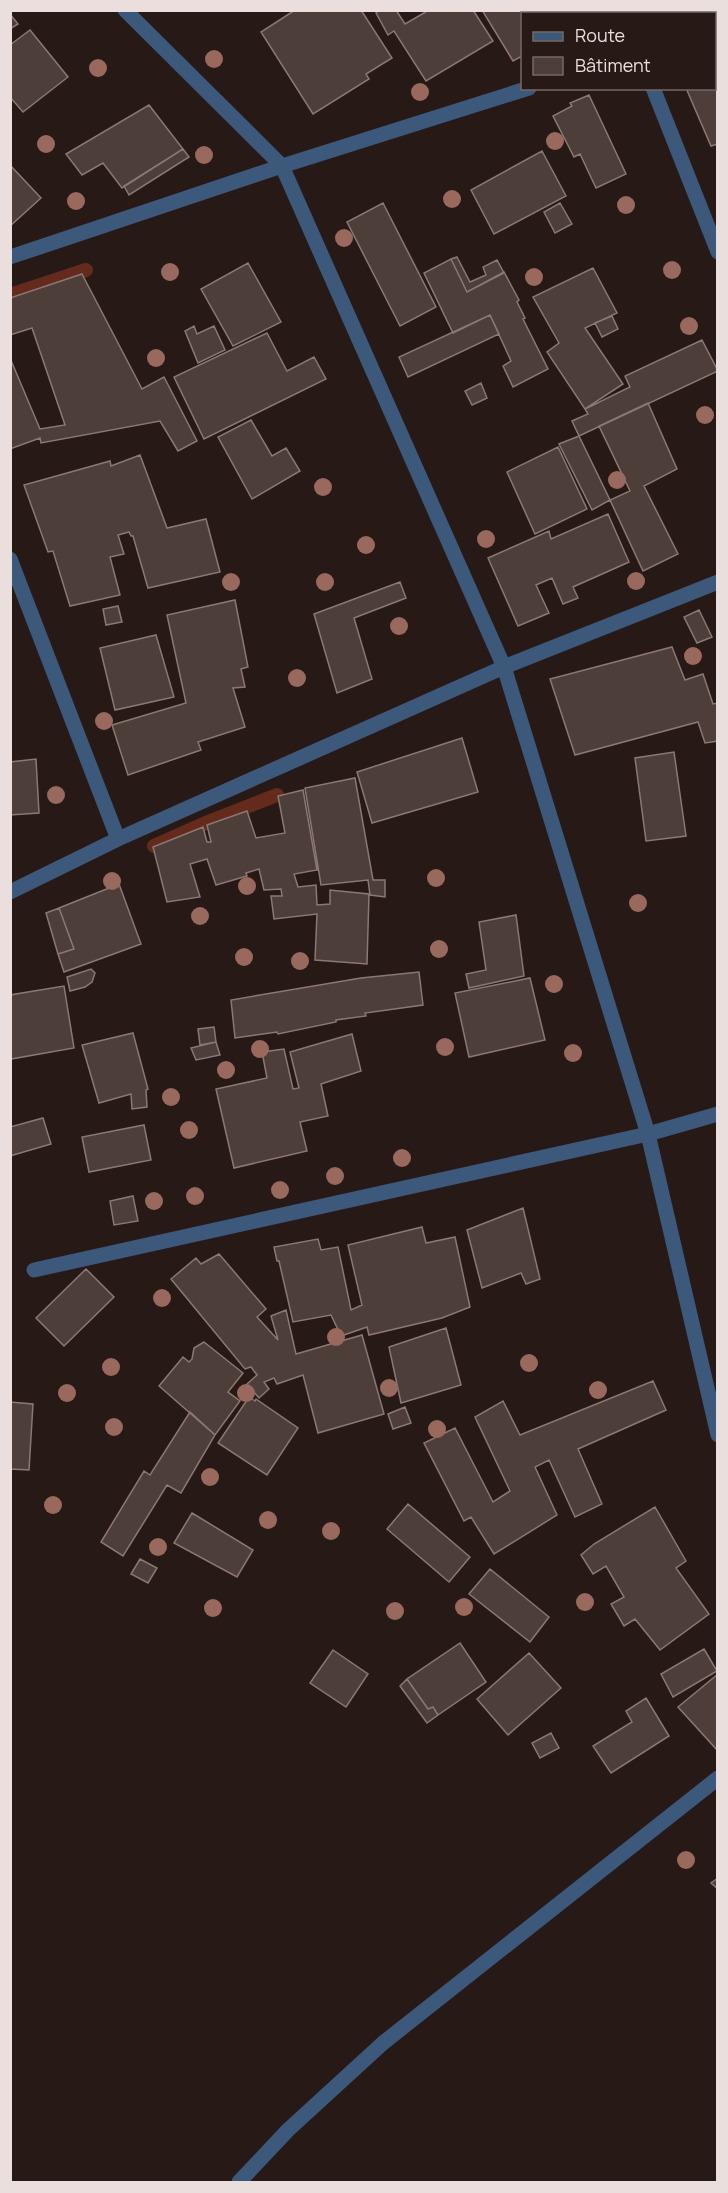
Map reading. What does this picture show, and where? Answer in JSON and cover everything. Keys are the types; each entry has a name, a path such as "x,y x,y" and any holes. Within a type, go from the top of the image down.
{"street":[{"path":"125,10 282,166 504,667 648,1134 717,1435"},
{"path":"10,257 282,166 523,90"},
{"path":"654,90 717,252"},
{"path":"10,559 118,839"},
{"path":"10,892 118,839 504,667 717,582"},
{"path":"34,1270 648,1134 717,1114"},
{"path":"239,2182 288,2130 383,2043 717,1778"}],"building":[{"path":"295,10 361,10 392,58 366,74 369,79 313,114 261,32"},
{"path":"380,10 396,10 405,24 429,10 473,10 493,41 426,81 394,31 388,35 376,13"},
{"path":"482,10 547,10 548,12 521,12 521,57 513,61"},
{"path":"10,14 18,24 10,29"},
{"path":"30,30 68,77 23,112 10,97 10,45"},
{"path":"716,68 718,68 718,144 711,146 687,90 716,90"},
{"path":"589,95 626,174 596,188 580,154 574,157 553,116 572,106 570,103"},
{"path":"149,105 183,149 122,188 103,163 82,175 66,154"},
{"path":"183,149 189,157 129,195 124,186"},
{"path":"542,151 566,196 494,234 471,190"},
{"path":"10,165 41,198 10,226"},
{"path":"383,203 436,307 400,326 347,222"},
{"path":"560,203 572,224 555,233 544,212"},
{"path":"457,257 470,282 486,275 483,267 497,260 504,273 467,292 451,259"},
{"path":"451,259 467,292 504,272 519,300 517,302 525,318 523,319 548,369 513,387 503,366 511,361 490,315 453,333 424,273"},
{"path":"248,263 281,322 233,346 201,289"},
{"path":"593,268 617,313 585,328 623,384 585,409 547,352 559,343 533,297"},
{"path":"82,274 142,389 164,377 197,441 178,451 160,421 41,443 40,438 10,449 10,358 40,429 65,425 32,328 10,335 10,298"},
{"path":"490,315 499,334 408,377 399,357"},
{"path":"612,316 618,329 602,337 595,323"},
{"path":"194,326 197,334 214,326 225,350 198,363 185,331"},
{"path":"267,333 287,371 314,357 326,379 204,439 174,377"},
{"path":"702,340 718,371 579,436 572,421 588,414 585,409 630,387 625,376"},
{"path":"481,383 487,398 472,405 465,391"},
{"path":"648,403 677,469 644,486 678,554 643,571 610,500 630,491 599,426"},
{"path":"251,420 272,456 286,448 300,471 252,499 218,437"},
{"path":"579,436 610,500 592,510 559,444"},
{"path":"558,447 587,509 535,534 507,472"},
{"path":"140,455 167,528 206,519 220,572 148,588 133,536 129,532 118,535 124,554 110,557 120,595 70,606 53,551 48,552 24,485 110,461 111,466"},
{"path":"608,514 629,562 573,587 578,598 563,604 552,578 536,585 549,613 518,626 488,558 549,531 551,539"},
{"path":"400,582 406,598 354,618 372,679 337,693 314,614"},
{"path":"235,600 248,667 241,669 245,687 233,688 245,727 198,742 201,750 128,775 112,725 186,703 167,615"},
{"path":"118,606 122,622 106,625 103,609"},
{"path":"699,610 712,637 697,643 684,617"},
{"path":"156,635 174,697 115,710 100,648"},
{"path":"672,647 685,680 703,674 713,704 718,703 718,741 705,743 698,722 575,755 550,679"},
{"path":"462,738 478,792 372,823 357,772"},
{"path":"674,752 686,836 646,841 635,758"},
{"path":"36,759 39,813 10,815 10,762"},
{"path":"355,778 373,880 385,880 385,897 370,895 368,880 321,885 305,788"},
{"path":"303,790 317,870 294,874 298,887 316,885 317,905 330,904 330,890 369,894 367,964 315,960 317,914 274,919 271,896 282,896 281,889 264,890 259,869 246,873 247,876 216,885 207,859 190,864 200,897 167,902 153,847 203,827 207,842 211,842 207,825 247,811 256,838 285,833 278,796"},
{"path":"119,884 141,944 64,972 58,954 74,949 59,908"},
{"path":"59,908 74,949 58,954 46,913"},
{"path":"516,915 524,976 469,988 466,974 486,970 479,922"},
{"path":"91,969 95,973 92,982 85,987 70,991 67,977"},
{"path":"419,972 423,1005 365,1013 366,1016 336,1020 336,1022 278,1034 277,1032 235,1038 231,1000 361,978"},
{"path":"530,978 545,1040 469,1057 455,993"},
{"path":"64,986 74,1048 11,1059 10,995"},
{"path":"214,1027 216,1042 200,1045 198,1029"},
{"path":"133,1033 148,1089 146,1090 147,1107 132,1109 131,1094 99,1103 82,1045"},
{"path":"352,1034 361,1071 321,1084 328,1116 300,1122 307,1151 234,1168 216,1089 267,1078 262,1052 284,1049 293,1089 299,1088 290,1052"},
{"path":"216,1042 220,1055 196,1060 191,1048"},
{"path":"43,1118 51,1144 10,1156 10,1127"},
{"path":"144,1125 151,1160 89,1172 82,1137"},
{"path":"133,1196 138,1221 114,1225 110,1201"},
{"path":"523,1208 540,1279 526,1284 521,1273 482,1288 467,1230"},
{"path":"422,1227 426,1243 455,1237 470,1307 442,1318 369,1335 367,1327 341,1336 331,1315 293,1322 274,1247 318,1239 321,1250 338,1247 351,1310 362,1305 348,1245"},
{"path":"219,1254 266,1309 257,1317 278,1340 271,1316 286,1310 296,1354 362,1335 384,1414 318,1433 303,1375 277,1384 274,1378 264,1382 269,1389 259,1398 247,1384 257,1375 251,1367 245,1369 171,1279 196,1258 201,1264"},
{"path":"86,1269 114,1297 64,1346 36,1318"},
{"path":"446,1328 461,1385 401,1403 389,1347"},
{"path":"204,1342 243,1373 228,1392 240,1401 215,1435 159,1386 183,1357 189,1362 192,1359 194,1348"},
{"path":"653,1381 666,1410 578,1449 602,1504 575,1517 549,1460 535,1467 557,1515 494,1554 471,1517 464,1521 424,1443 455,1428 493,1502 510,1491 475,1417 503,1401 520,1435"},
{"path":"249,1397 255,1401 256,1399 298,1428 267,1475 218,1443"},
{"path":"10,1402 33,1404 29,1470 10,1469"},
{"path":"405,1407 411,1423 393,1429 388,1414"},
{"path":"190,1412 215,1435 181,1493 167,1485 123,1556 101,1542 144,1471 150,1475"},
{"path":"408,1504 470,1557 449,1582 387,1529"},
{"path":"655,1507 686,1561 676,1568 709,1614 660,1650 635,1619 624,1626 611,1604 624,1597 606,1566 593,1574 581,1555 594,1544"},
{"path":"192,1513 253,1550 237,1577 174,1543"},
{"path":"140,1559 157,1568 148,1583 131,1574"},
{"path":"490,1569 549,1617 530,1642 469,1594"},
{"path":"460,1643 486,1682 438,1715 433,1707 428,1709 407,1679"},
{"path":"704,1649 717,1671 673,1697 661,1674"},
{"path":"333,1650 368,1674 346,1707 310,1683"},
{"path":"529,1653 561,1688 508,1735 477,1699"},
{"path":"718,1674 718,1751 678,1707"},
{"path":"407,1679 428,1709 433,1707 438,1715 427,1723 400,1686"},
{"path":"646,1698 669,1736 611,1773 593,1746 632,1722 626,1711"},
{"path":"551,1733 559,1748 540,1758 532,1743"},
{"path":"718,1878 718,1889 711,1883"}],"waterway":[{"path":"10,295 86,270"},
{"path":"154,846 277,795"}]}
